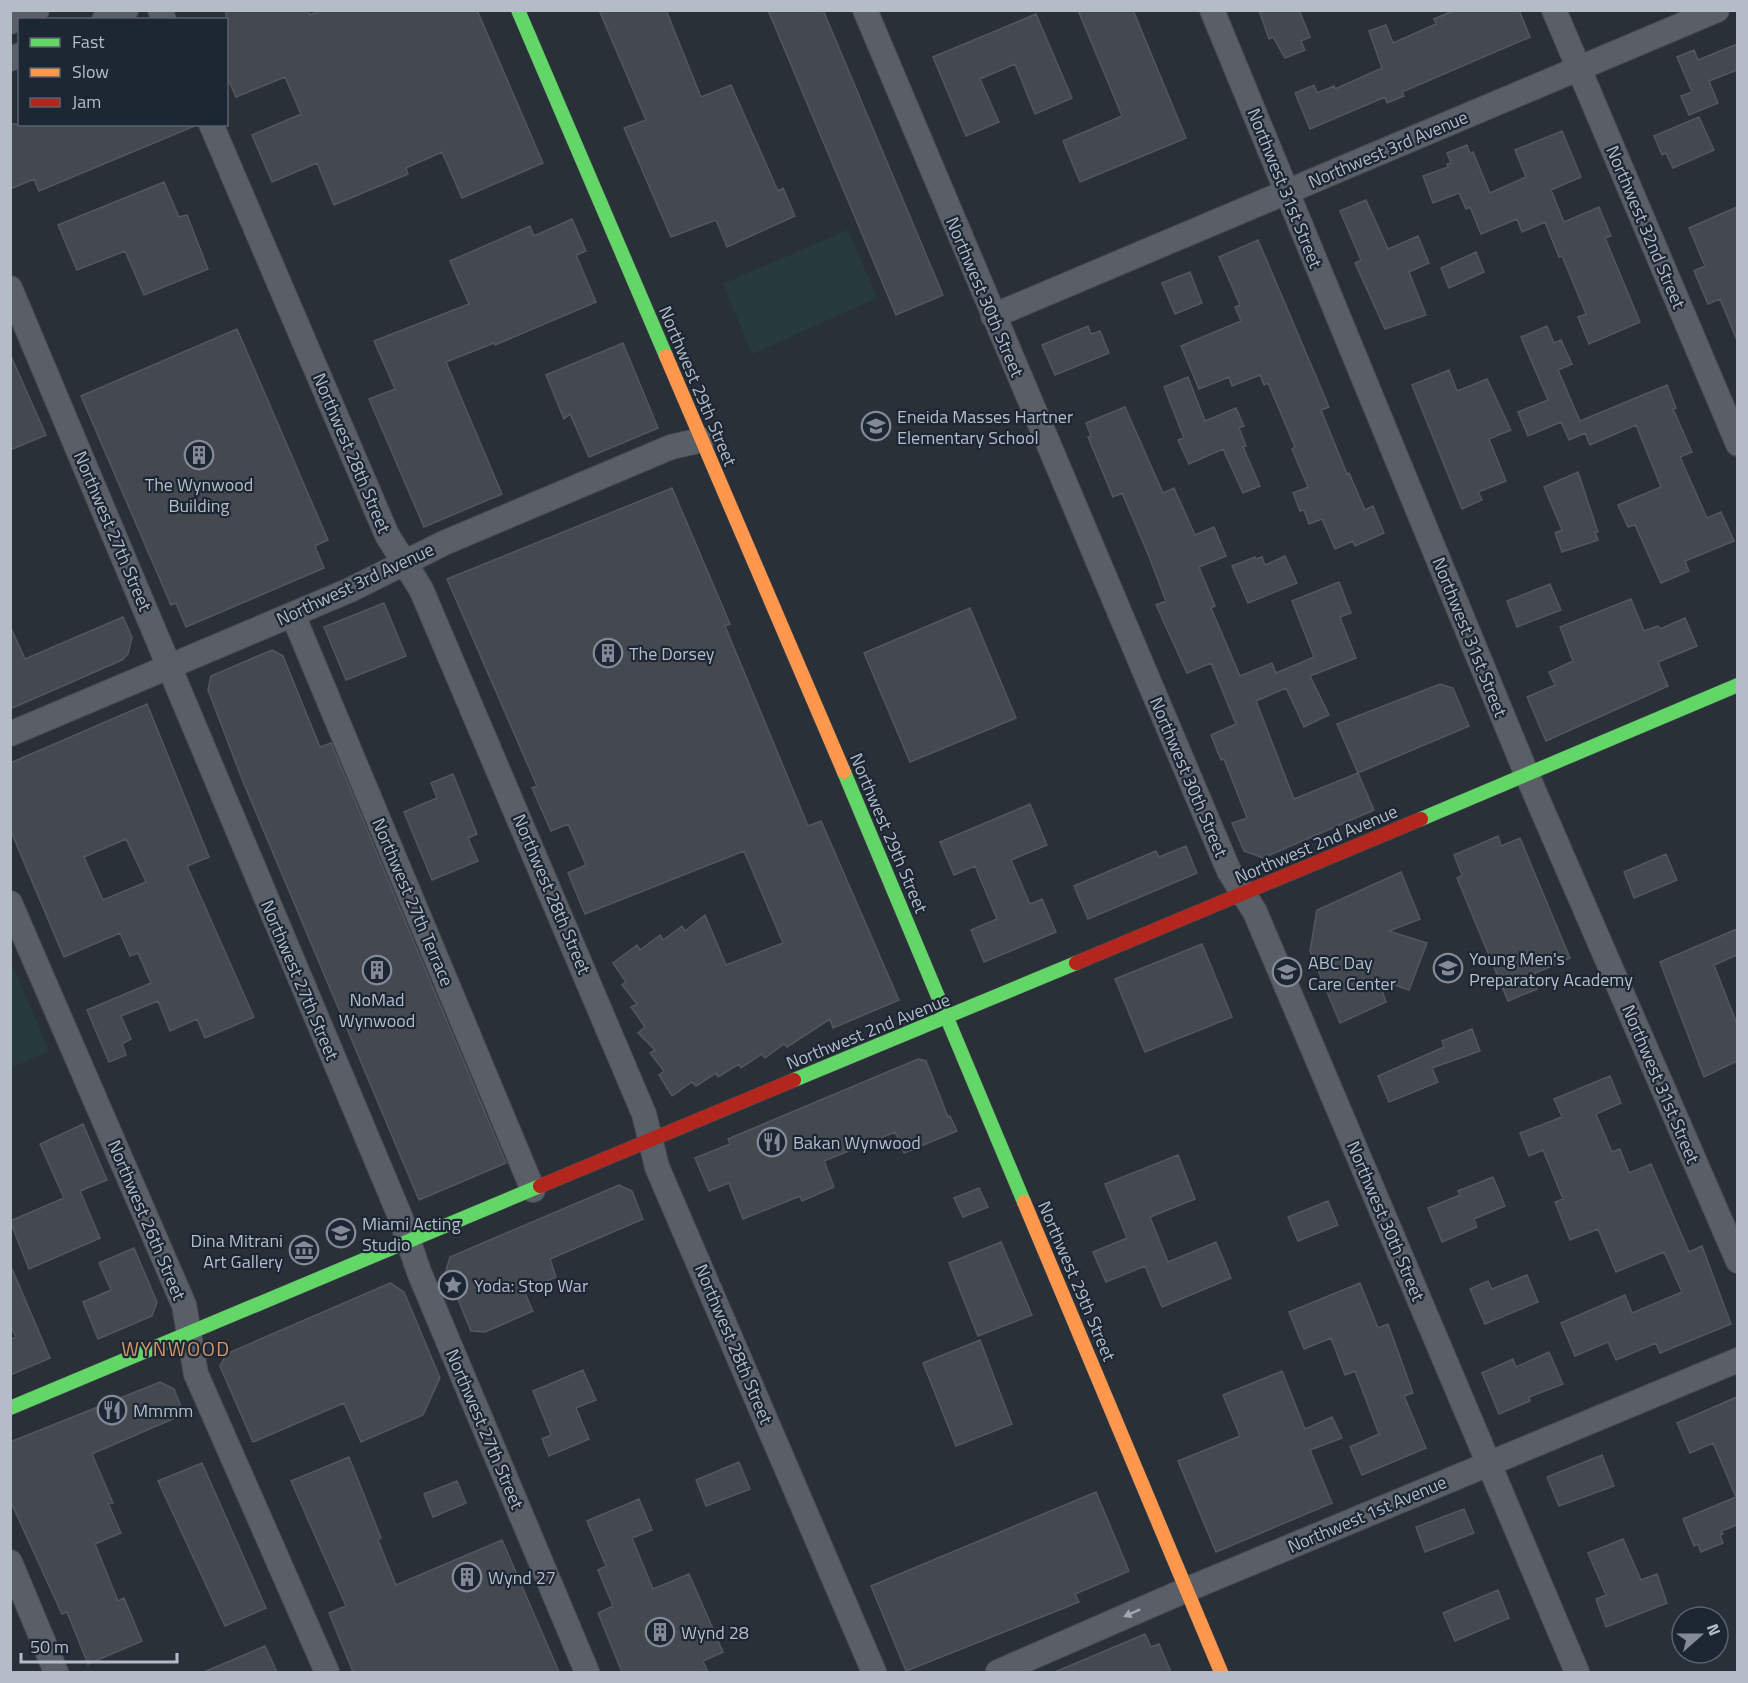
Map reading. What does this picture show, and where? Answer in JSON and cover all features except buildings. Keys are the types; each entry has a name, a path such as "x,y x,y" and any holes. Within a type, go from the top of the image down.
{"street":[{"path":"19,18 37,10"},
{"path":"108,18 126,10"},
{"name":"Northwest 29th Street","path":"518,10 948,1018 1221,1672"},
{"name":"Northwest 30th Street","path":"865,10 1229,871 1255,912 1577,1672"},
{"name":"Northwest 31st Street","path":"1212,10 1527,775 1737,1261"},
{"name":"Northwest 32nd Street","path":"1554,10 1737,444"},
{"name":"Northwest 3rd Avenue","path":"993,316 1717,10"},
{"name":"Northwest 28th Street","path":"212,126 387,535 421,589 502,775 644,1114 657,1167 874,1672"},
{"name":"Northwest 27th Street","path":"10,288 400,1216 408,1241 587,1672"},
{"name":"Northwest 3rd Avenue","path":"10,734 293,615 444,543 671,447 702,440"},
{"name":"Northwest 27th Terrace","path":"293,615 533,1190"},
{"name":"Northwest 2nd Avenue","path":"10,1408 533,1190 650,1138 948,1018 1737,685"},
{"name":"Northwest 26th Street","path":"10,903 184,1305 187,1333 196,1374 327,1672"},
{"name":"Northwest 1st Avenue","path":"998,1672 1186,1590 1737,1360"},
{"path":"10,1562 56,1672"}],"green space":[{"path":"848,230 877,298 752,354 723,284"},
{"path":"11,966 13,966 49,1051 11,1068"}],"traffic: fast":[{"path":"518,10 666,356"},
{"path":"1421,819 1738,685"},
{"path":"844,772 1024,1202"},
{"path":"794,1080 1076,963"},
{"path":"10,1408 540,1186"}],"traffic: slow":[{"path":"666,356 844,772"},
{"path":"1024,1202 1221,1672"}],"traffic: jam":[{"path":"1076,963 1421,819"},
{"path":"540,1186 794,1080"}],"place":[{"name":"Eneida Masses Hartner Elementary School","path":"876,426"},
{"name":"The Wynwood Building","path":"199,455"},
{"name":"The Dorsey","path":"608,653"},
{"name":"Young Men's Preparatory Academy","path":"1448,968"},
{"name":"NoMad Wynwood","path":"377,970"},
{"name":"ABC Day Care Center","path":"1287,972"},
{"name":"Bakan Wynwood","path":"772,1142"},
{"name":"Miami Acting Studio","path":"341,1233"},
{"name":"Dina Mitrani Art Gallery","path":"304,1250"},
{"name":"Yoda: Stop War","path":"453,1285"},
{"name":"Mmmm","path":"112,1410"},
{"name":"Wynd 27","path":"467,1577"},
{"name":"Wynd 28","path":"660,1632"}],"district":[{"name":"WYNWOOD","path":"176,1348"}]}
